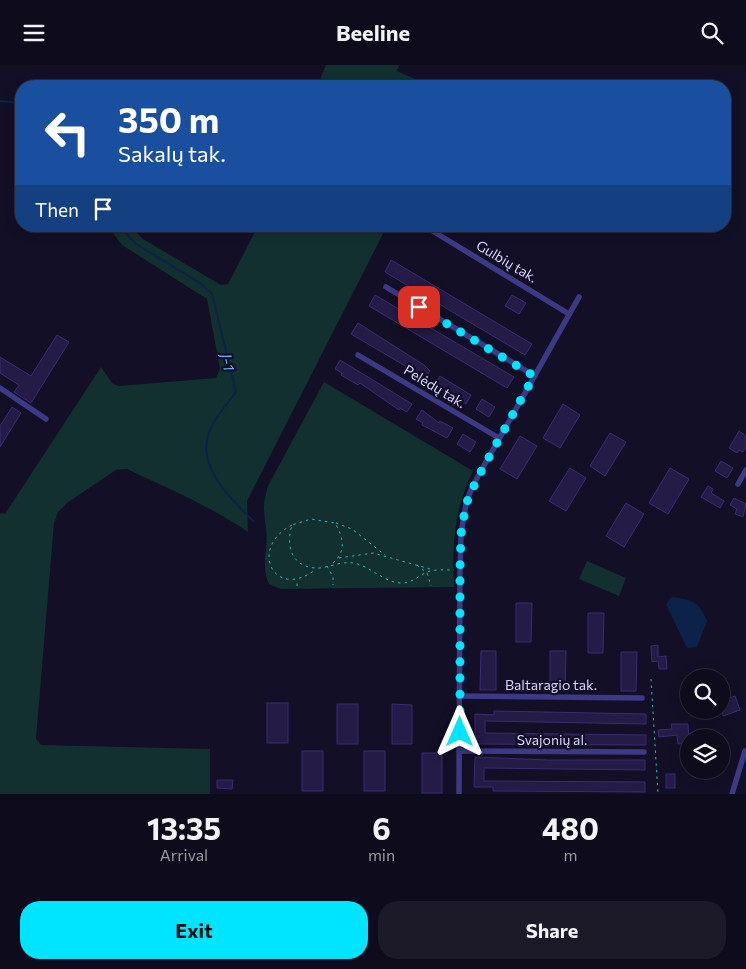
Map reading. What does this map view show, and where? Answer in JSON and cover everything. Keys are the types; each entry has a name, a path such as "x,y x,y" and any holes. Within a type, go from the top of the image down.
{"street":[{"name":"Gulbių tak.","path":"434,232 569,314"},
{"path":"386,287 534,376"},
{"path":"459,794 460,570 461,534 466,504 472,487 579,297"},
{"name":"Pelėdų tak.","path":"358,355 499,438"},
{"path":"0,388 46,419"},
{"path":"738,484 746,471"},
{"name":"Baltaragio tak.","path":"460,696 642,698"},
{"name":"Svajonių al.","path":"460,751 644,752"},
{"path":"732,794 745,751"}],"path":[{"path":"435,570 412,581 403,583 389,581 366,567 352,563 333,563 316,568 298,580 286,579 277,575 270,566 268,559 270,548 275,538 292,525 311,519 334,523 352,529 385,555 396,560 435,570 460,570"},
{"path":"333,563 338,558 343,546 341,534 334,523"},
{"path":"292,525 289,547 293,557 304,565 316,568"},
{"path":"338,558 359,554 385,555"},
{"path":"414,564 426,573 431,586"},
{"path":"326,565 333,577 333,585"},
{"path":"297,586 298,580"},
{"path":"651,679 658,794"}],"green space":[{"path":"326,65 399,65 397,71 417,80 320,80"},
{"path":"112,232 136,232 143,239 221,285 228,284 255,232 384,232 247,501 248,532 204,506 127,469 116,470 67,503 58,512 54,523 36,739 41,745 210,749 210,794 0,794 0,513 5,514 101,367 113,384 119,386 216,378 220,369 207,299 122,245"},
{"path":"324,382 473,471 458,514 453,556 454,587 281,589 269,584 265,569 267,537 264,508 266,493"},
{"path":"587,561 626,578 619,596 579,579"}],"water":[{"path":"672,597 685,599 698,605 704,614 707,621 697,647 687,648 666,604"}],"building":[{"path":"391,260 532,344 525,355 385,272"},
{"path":"375,295 514,377 507,388 369,306"},
{"path":"512,295 526,303 519,314 505,306"},
{"path":"358,323 424,365 430,371 424,379 419,374 351,334"},
{"path":"57,335 69,342 31,403 14,392 19,385 0,373 0,357 31,376"},
{"path":"340,360 412,404 407,412 400,408 399,410 360,383 358,385 341,375 342,373 335,369"},
{"path":"440,376 471,395 466,404 449,391 434,385"},
{"path":"482,399 495,407 489,417 476,409"},
{"path":"563,404 580,415 560,448 543,438"},
{"path":"12,407 21,413 0,447 0,426"},
{"path":"422,410 439,423 440,421 453,428 447,438 422,425 423,423 416,419"},
{"path":"739,431 746,436 746,447 743,452 739,450 737,453 729,448"},
{"path":"610,433 626,442 605,476 590,466"},
{"path":"463,434 476,442 470,452 457,444"},
{"path":"520,436 537,446 517,479 500,469"},
{"path":"721,461 733,468 727,478 715,471"},
{"path":"570,468 586,478 566,511 549,501"},
{"path":"670,468 689,479 668,514 649,503"},
{"path":"708,486 713,489 711,493 724,501 720,508 701,497"},
{"path":"734,498 746,504 743,517 735,514 737,509 730,505"},
{"path":"626,503 644,514 624,547 606,536"},
{"path":"516,603 532,603 531,642 516,642"},
{"path":"588,613 604,613 603,653 588,653"},
{"path":"658,645 658,657 666,656 667,669 659,669 658,661 652,662 651,646"},
{"path":"481,651 496,651 496,690 480,690"},
{"path":"550,651 566,651 565,691 550,691"},
{"path":"621,652 637,652 636,691 621,691"},
{"path":"735,696 740,710 730,714 730,698"},
{"path":"267,703 288,703 288,743 267,743"},
{"path":"337,704 358,704 358,744 337,744"},
{"path":"392,704 412,705 412,744 392,744"},
{"path":"494,711 646,714 646,724 485,721 485,733 646,735 646,745 475,744 475,714 494,715"},
{"path":"671,724 688,724 688,729 680,729 680,744 678,744 677,735 659,737 658,730 672,729"},
{"path":"302,751 323,751 323,791 302,791"},
{"path":"364,751 385,751 385,791 364,791"},
{"path":"422,753 442,753 442,793 422,793"},
{"path":"475,757 548,760 645,760 645,770 484,768 484,781 645,782 645,792 493,791 493,787 474,787"},
{"path":"666,774 675,774 675,788 666,788"},
{"path":"217,780 233,780 232,789 217,788"}],"waterway":[{"name":"J-1","path":"0,101 15,102"},
{"name":"J-1","path":"125,232 136,244 200,283 212,294 236,392 212,425 207,444 207,456 217,480 234,502 253,521"}],"route":[{"path":"419,307 534,376 472,487 466,504 461,534 460,570 460,732"}]}
